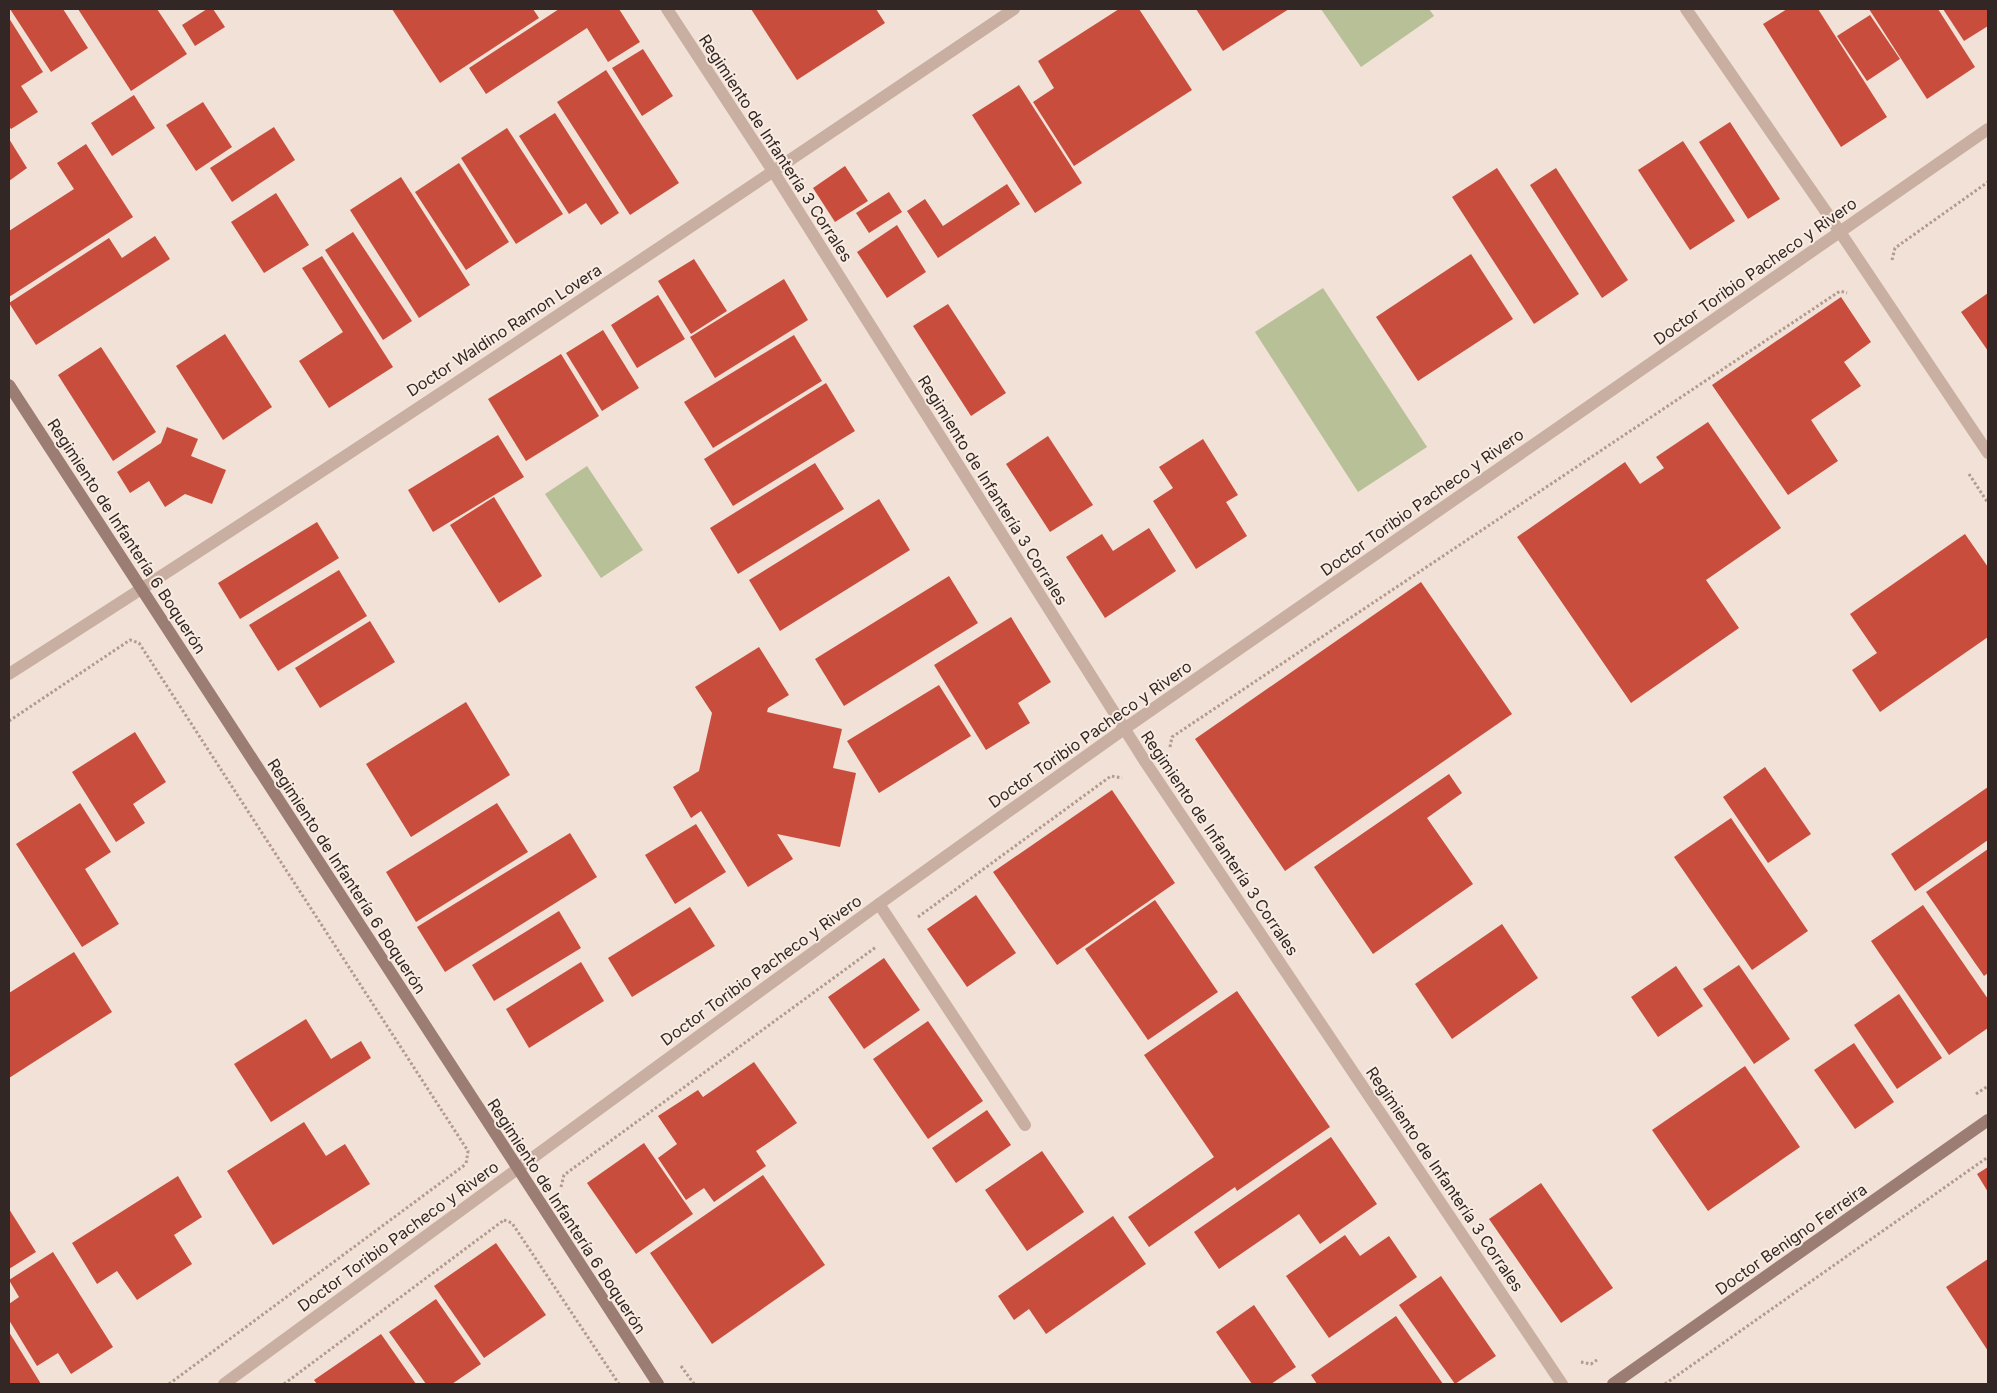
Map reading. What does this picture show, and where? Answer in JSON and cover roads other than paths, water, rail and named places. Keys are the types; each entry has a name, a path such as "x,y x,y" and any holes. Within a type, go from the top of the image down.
{"street":[{"name":"Regimiento de Infantería 3 Corrales","path":"667,9 773,172 1124,729 1562,1384"},
{"name":"Doctor Waldino Ramon Lovera","path":"9,674 143,588 773,172 1014,9"},
{"path":"1686,9 1840,232 1988,453"},
{"name":"Doctor Toribio Pacheco y Rivero","path":"224,1384 879,904 1124,729 1988,129"},
{"name":"Regimiento de Infantería 6 Boquerón","path":"9,385 143,588 516,1169 658,1384"},
{"path":"879,904 1025,1125"},
{"name":"Doctor Benigno Ferreira","path":"1613,1384 1988,1120"}]}
